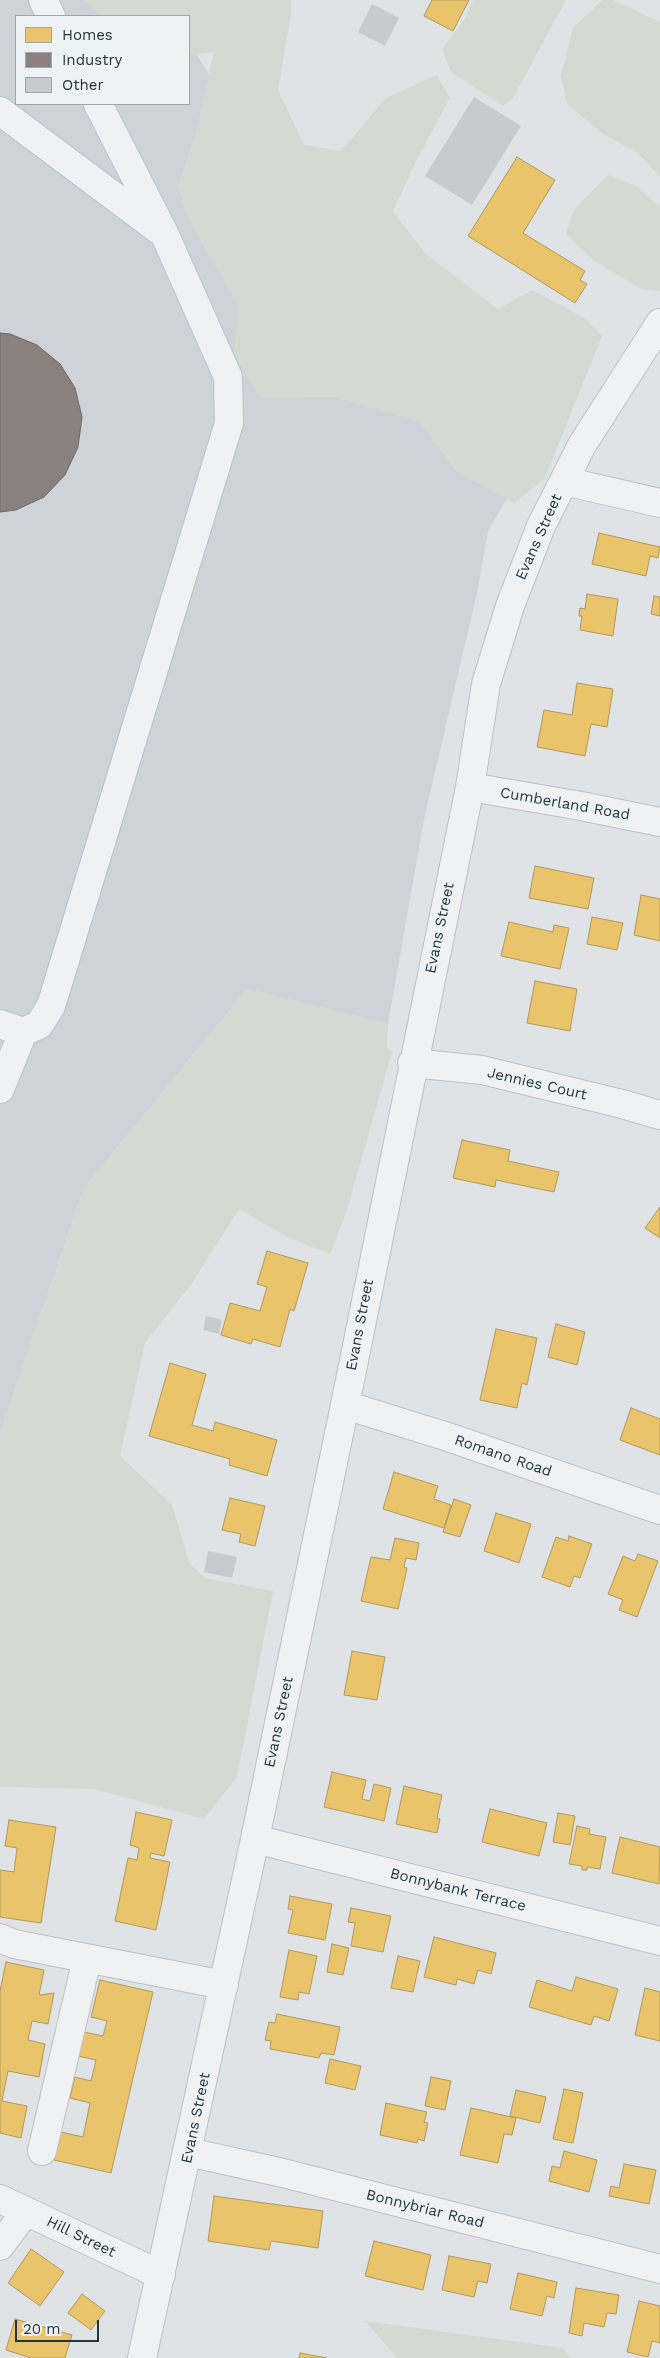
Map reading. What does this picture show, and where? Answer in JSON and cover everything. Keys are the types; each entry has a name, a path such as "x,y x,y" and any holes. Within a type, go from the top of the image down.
{"street":[{"path":"43,0 51,15"},
{"path":"0,1089 12,1028 39,1025 51,1006 229,423 228,377 164,234 99,105"},
{"path":"0,111 164,234"},
{"name":"Evans Street","path":"142,2358 224,1985 345,1404 412,1063 470,787 486,684 510,606 541,526 582,445 660,324"},
{"path":"564,480 660,503"},
{"name":"Cumberland Road","path":"470,787 660,822"},
{"name":"Jennies Court","path":"412,1063 482,1070 660,1115"},
{"name":"Romano Road","path":"345,1404 448,1437 660,1510"},
{"name":"Bonnybank Terrace","path":"255,1838 660,1941"},
{"path":"0,1938 14,1944 224,1985"},
{"path":"42,2151 87,1959"},
{"name":"Bonnybriar Road","path":"188,2152 283,2173 660,2269"},
{"name":"Hill Street","path":"0,2199 161,2275"},
{"path":"0,2246 26,2211"}],"shaded area":[{"path":"0,0 163,0 172,15 15,15 15,105 190,105 190,44 247,137 551,423 488,531 477,593 424,819 388,1024 247,989 84,1188 0,1434"},
{"path":"84,0 291,0 291,14 278,90 304,145 341,151 386,98 437,75 450,98 414,165 393,212 426,254 498,309 532,290 583,317 602,336 545,478 514,503 455,471 420,422 334,397 259,398 234,354 238,305 188,219 178,185 196,132 214,52 190,55 190,15 100,15"},
{"path":"473,0 566,0 513,98 503,106 451,72 442,49 466,17"},
{"path":"602,0 613,0 660,22 660,177 638,153 603,134 567,104 561,75 573,28"},
{"path":"608,175 635,185 660,207 660,291 641,289 594,261 566,234 574,210"},
{"path":"247,989 388,1024 387,1049 392,1052 346,1213 330,1254 287,1237 239,1209 192,1283 145,1343 120,1456 172,1505 190,1564 205,1578 273,1591 237,1777 204,1819 95,1789 0,1787 0,1434 84,1188"},
{"path":"365,2321 563,2348 571,2358 397,2358"}],"building: Homes":[{"path":"432,0 469,0 453,31 424,16"},
{"path":"517,157 555,180 523,233 585,271 580,280 587,284 575,303 468,236"},
{"path":"599,533 660,547 658,558 650,556 646,576 592,564"},
{"path":"587,594 618,599 613,636 580,630 582,616 579,616 580,608 585,609"},
{"path":"654,596 660,597 660,616 651,614"},
{"path":"577,683 613,689 607,727 591,724 585,756 537,747 544,710 572,715"},
{"path":"535,866 594,878 588,909 529,898"},
{"path":"641,895 660,899 660,941 634,935"},
{"path":"592,917 623,923 617,950 587,944"},
{"path":"509,922 553,932 554,925 569,928 560,969 501,956"},
{"path":"535,981 577,989 570,1031 527,1023"},
{"path":"462,1140 510,1150 508,1161 559,1172 554,1192 496,1180 495,1187 453,1178"},
{"path":"660,1207 660,1238 645,1228"},
{"path":"267,1251 308,1263 294,1311 290,1309 280,1347 253,1339 251,1344 221,1335 230,1303 260,1311 267,1287 257,1284"},
{"path":"556,1324 585,1332 577,1365 548,1357"},
{"path":"496,1329 537,1338 527,1385 522,1383 517,1408 480,1400"},
{"path":"170,1363 206,1374 192,1425 213,1431 215,1422 277,1440 267,1476 229,1465 230,1459 149,1436"},
{"path":"631,1408 660,1419 660,1455 620,1440"},
{"path":"394,1472 438,1486 434,1499 451,1505 444,1528 383,1509"},
{"path":"230,1498 265,1506 255,1546 239,1542 241,1534 222,1530"},
{"path":"454,1499 471,1505 460,1537 443,1532"},
{"path":"496,1513 531,1524 519,1563 484,1551"},
{"path":"569,1536 592,1544 580,1578 574,1576 570,1587 542,1577 556,1537 568,1541"},
{"path":"395,1538 419,1543 416,1560 406,1558 404,1567 407,1568 398,1609 361,1601 371,1557 390,1560"},
{"path":"638,1554 658,1561 637,1617 619,1610 623,1600 608,1594 623,1556 635,1561"},
{"path":"352,1651 385,1657 377,1700 344,1695"},
{"path":"332,1772 366,1780 362,1799 370,1801 374,1784 391,1788 384,1821 324,1807"},
{"path":"404,1786 442,1795 437,1818 440,1819 437,1833 396,1824"},
{"path":"490,1809 547,1823 539,1856 482,1842"},
{"path":"136,1812 172,1820 164,1856 151,1853 150,1858 170,1862 156,1930 115,1921 128,1858 137,1860 139,1848 130,1845"},
{"path":"558,1813 575,1816 570,1845 553,1842"},
{"path":"9,1820 56,1827 41,1923 0,1917 0,1870 14,1872 17,1848 5,1846"},
{"path":"577,1826 590,1829 589,1834 606,1837 600,1869 587,1867 587,1870 582,1870 582,1866 569,1864"},
{"path":"620,1837 660,1847 659,1884 612,1873"},
{"path":"290,1896 332,1904 325,1940 288,1933 293,1910 288,1909"},
{"path":"351,1908 391,1916 383,1952 351,1946 355,1923 348,1922"},
{"path":"434,1937 496,1953 491,1974 478,1970 474,1984 457,1979 456,1985 424,1977"},
{"path":"332,1944 349,1948 343,1975 327,1972"},
{"path":"289,1950 317,1956 309,1994 299,1992 298,2000 280,1997"},
{"path":"398,1956 420,1961 413,1992 391,1988"},
{"path":"6,1962 44,1970 39,1995 54,1993 48,2024 32,2021 28,2040 45,2044 39,2077 8,2071 2,2101 27,2106 21,2138 0,2133 0,1991"},
{"path":"576,1977 618,1989 609,2021 594,2016 591,2025 529,2007 537,1980 572,1991"},
{"path":"100,1980 153,1992 111,2173 54,2160 61,2132 83,2137 90,2103 70,2098 75,2077 91,2081 96,2060 78,2056 84,2032 103,2036 107,2021 91,2017"},
{"path":"645,1988 660,1992 660,2041 635,2035"},
{"path":"277,2014 340,2027 334,2055 321,2053 319,2058 270,2049 271,2041 265,2040 269,2022 275,2023"},
{"path":"330,2059 361,2066 355,2090 325,2083"},
{"path":"431,2077 451,2081 445,2110 425,2106"},
{"path":"564,2089 583,2093 573,2143 553,2139"},
{"path":"516,2090 546,2097 540,2123 510,2116"},
{"path":"386,2103 427,2112 424,2122 428,2123 424,2141 418,2139 417,2143 380,2135"},
{"path":"471,2108 516,2118 512,2135 504,2134 498,2163 460,2155"},
{"path":"564,2151 597,2160 589,2192 549,2181 552,2166 560,2168"},
{"path":"624,2164 656,2170 649,2204 609,2196 611,2186 619,2188"},
{"path":"214,2196 323,2211 318,2248 271,2241 269,2250 208,2241"},
{"path":"374,2241 431,2255 423,2290 365,2276"},
{"path":"31,2249 64,2272 40,2306 8,2283"},
{"path":"449,2256 491,2264 487,2283 478,2281 474,2297 442,2290"},
{"path":"518,2273 557,2282 554,2298 547,2296 542,2316 510,2309"},
{"path":"576,2288 619,2295 616,2314 607,2313 604,2327 584,2323 582,2336 569,2333"},
{"path":"82,2294 105,2311 91,2330 68,2313"},
{"path":"639,2301 660,2306 660,2343 652,2341 648,2357 627,2352"},
{"path":"15,2319 72,2335 65,2358 31,2358 6,2350"},
{"path":"300,2353 327,2358 299,2358"}],"building: Industry":[{"path":"0,333 10,334 37,345 60,364 75,388 82,417 78,447 65,475 44,497 16,510 0,512"}],"building: Other":[{"path":"372,4 399,18 385,46 358,32"},
{"path":"474,97 521,126 472,205 425,176"},
{"path":"206,1316 222,1320 219,1334 203,1330"},
{"path":"208,1551 237,1557 232,1578 204,1572"}]}
